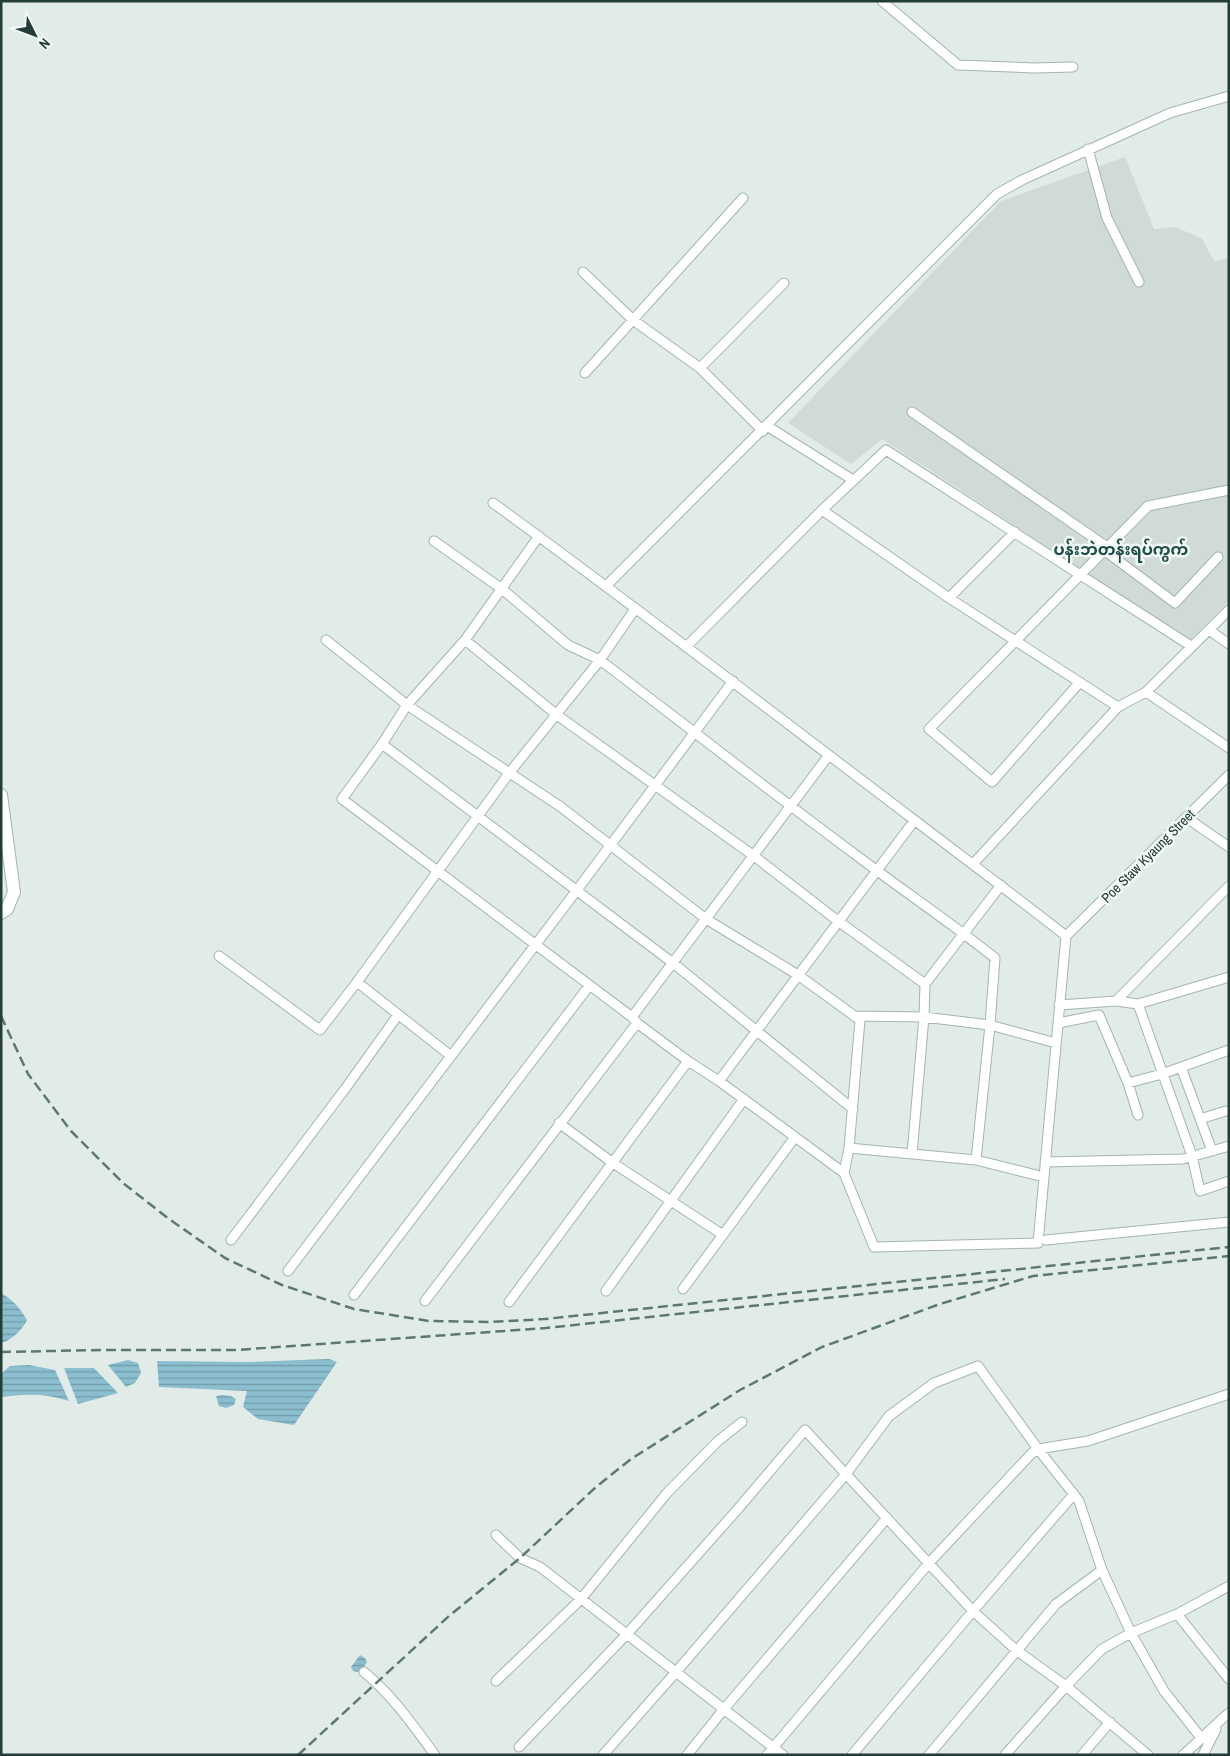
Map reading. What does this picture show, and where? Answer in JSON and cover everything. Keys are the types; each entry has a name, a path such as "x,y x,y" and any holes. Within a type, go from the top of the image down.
{"main road":[{"path":"1,795 14,892 7,909 1,913"}],"street":[{"path":"882,1 958,65 1034,68 1073,67"},
{"path":"606,586 765,429 997,194 1022,180 1170,113 1229,96"},
{"path":"1088,150 1107,218 1138,282"},
{"path":"585,374 743,198"},
{"path":"583,272 633,320 700,368 765,429 853,480"},
{"path":"700,368 784,283"},
{"path":"912,412 1106,549 1175,603 1218,557"},
{"path":"686,647 822,510 886,450 1192,646"},
{"path":"1080,682 992,782 928,729 1148,506 1229,490"},
{"path":"493,503 539,536 606,586 1066,936 1038,1243 874,1247 844,1173 744,1099 688,1061 342,799 382,744 407,705 465,640 539,536"},
{"path":"822,510 949,598 1118,707"},
{"path":"949,598 1015,532"},
{"path":"434,540 502,589 568,644 600,660 791,807 996,958 976,1160"},
{"path":"218,956 320,1030 510,772 600,660 635,609"},
{"path":"972,864 1118,707 1146,692 1229,610"},
{"path":"1209,630 1229,644"},
{"path":"326,640 407,705 561,807 706,919 798,975 860,1020 849,1148 844,1173"},
{"path":"465,640 557,715 754,856 838,921 925,984"},
{"path":"288,1272 733,682"},
{"path":"1146,692 1229,748"},
{"path":"382,744 673,963 853,1109"},
{"path":"425,1301 560,1123 673,963 829,755"},
{"name":"Poe Staw Kyaung Street","path":"1066,936 1229,775"},
{"path":"1187,818 1229,847"},
{"path":"718,1081 914,821"},
{"path":"912,1154 924,1017 925,984 963,932 1001,885"},
{"path":"1116,1001 1229,886"},
{"path":"1059,1005 1116,1001 1138,1004 1229,977"},
{"path":"357,982 451,1056"},
{"path":"354,1295 589,986"},
{"path":"1138,1004 1192,1156 1200,1190 1229,1181"},
{"path":"231,1240 345,1089 398,1015"},
{"path":"1058,1023 1099,1015 1128,1083 1138,1115"},
{"path":"854,1016 924,1017 990,1025 1056,1043"},
{"path":"1128,1083 1162,1074 1229,1050"},
{"path":"509,1302 688,1061"},
{"path":"1181,1067 1212,1151"},
{"path":"606,1291 744,1099"},
{"path":"1200,1119 1226,1112"},
{"path":"560,1123 613,1163 723,1235"},
{"path":"683,1289 795,1137"},
{"path":"1045,1162 1183,1159 1229,1146"},
{"path":"849,1148 976,1160 1044,1178"},
{"path":"1046,1240 1229,1222"},
{"path":"602,1755 846,1474 889,1416 934,1383 978,1366 1038,1449 1080,1501 1102,1570 1131,1633 1164,1691 1202,1740"},
{"path":"767,1755 930,1563 1032,1453 1038,1449 1088,1441 1229,1394"},
{"path":"496,1681 581,1599 667,1493 718,1441 742,1422"},
{"path":"519,1747 628,1634 805,1430 973,1611 1016,1650 1066,1686 1148,1755"},
{"path":"852,1755 1074,1494"},
{"path":"688,1755 724,1709 887,1518"},
{"path":"496,1535 520,1558 540,1567 783,1755"},
{"path":"929,1755 1056,1604 1102,1570"},
{"path":"1005,1755 1066,1686 1102,1649 1131,1633 1177,1614 1229,1586"},
{"path":"1177,1614 1229,1679"},
{"path":"364,1672 381,1686 404,1713 434,1755"},
{"path":"1183,1755 1202,1740 1229,1713"},
{"path":"1082,1755 1110,1722"},
{"path":"1203,1755 1216,1730 1216,1724"}],"shaded area":[{"path":"1125,157 1154,229 1176,227 1202,239 1214,261 1229,258 1229,601 1190,640 882,439 851,464 788,423 1001,201"}],"water":[{"path":"1,1293 16,1305 27,1320 16,1334 9,1340 1,1343"},
{"path":"329,1359 337,1362 294,1425 258,1419 243,1407 247,1391 159,1387 157,1361 247,1362"},
{"path":"128,1360 138,1363 141,1373 135,1383 126,1387 108,1365"},
{"path":"29,1365 55,1370 69,1401 36,1395 1,1397 1,1374 10,1366"},
{"path":"64,1368 94,1368 118,1393 78,1404"},
{"path":"216,1396 231,1396 236,1399 234,1405 226,1408 219,1406"},
{"path":"360,1655 367,1662 362,1670 353,1671 351,1667"}],"railway":[{"path":"1,1016 28,1074 71,1131 123,1183 169,1219 225,1258 282,1285 354,1309 429,1321 490,1322 545,1319 1229,1247"},
{"path":"298,1755 449,1616 520,1558 596,1487 631,1459 740,1390 822,1347 940,1304 1033,1276 1229,1256"},
{"path":"1,1352 236,1350 546,1328 1005,1279"}],"district":[{"name":"ပန်းဘဲတန်းရပ်ကွက်","path":"1121,549"}]}
